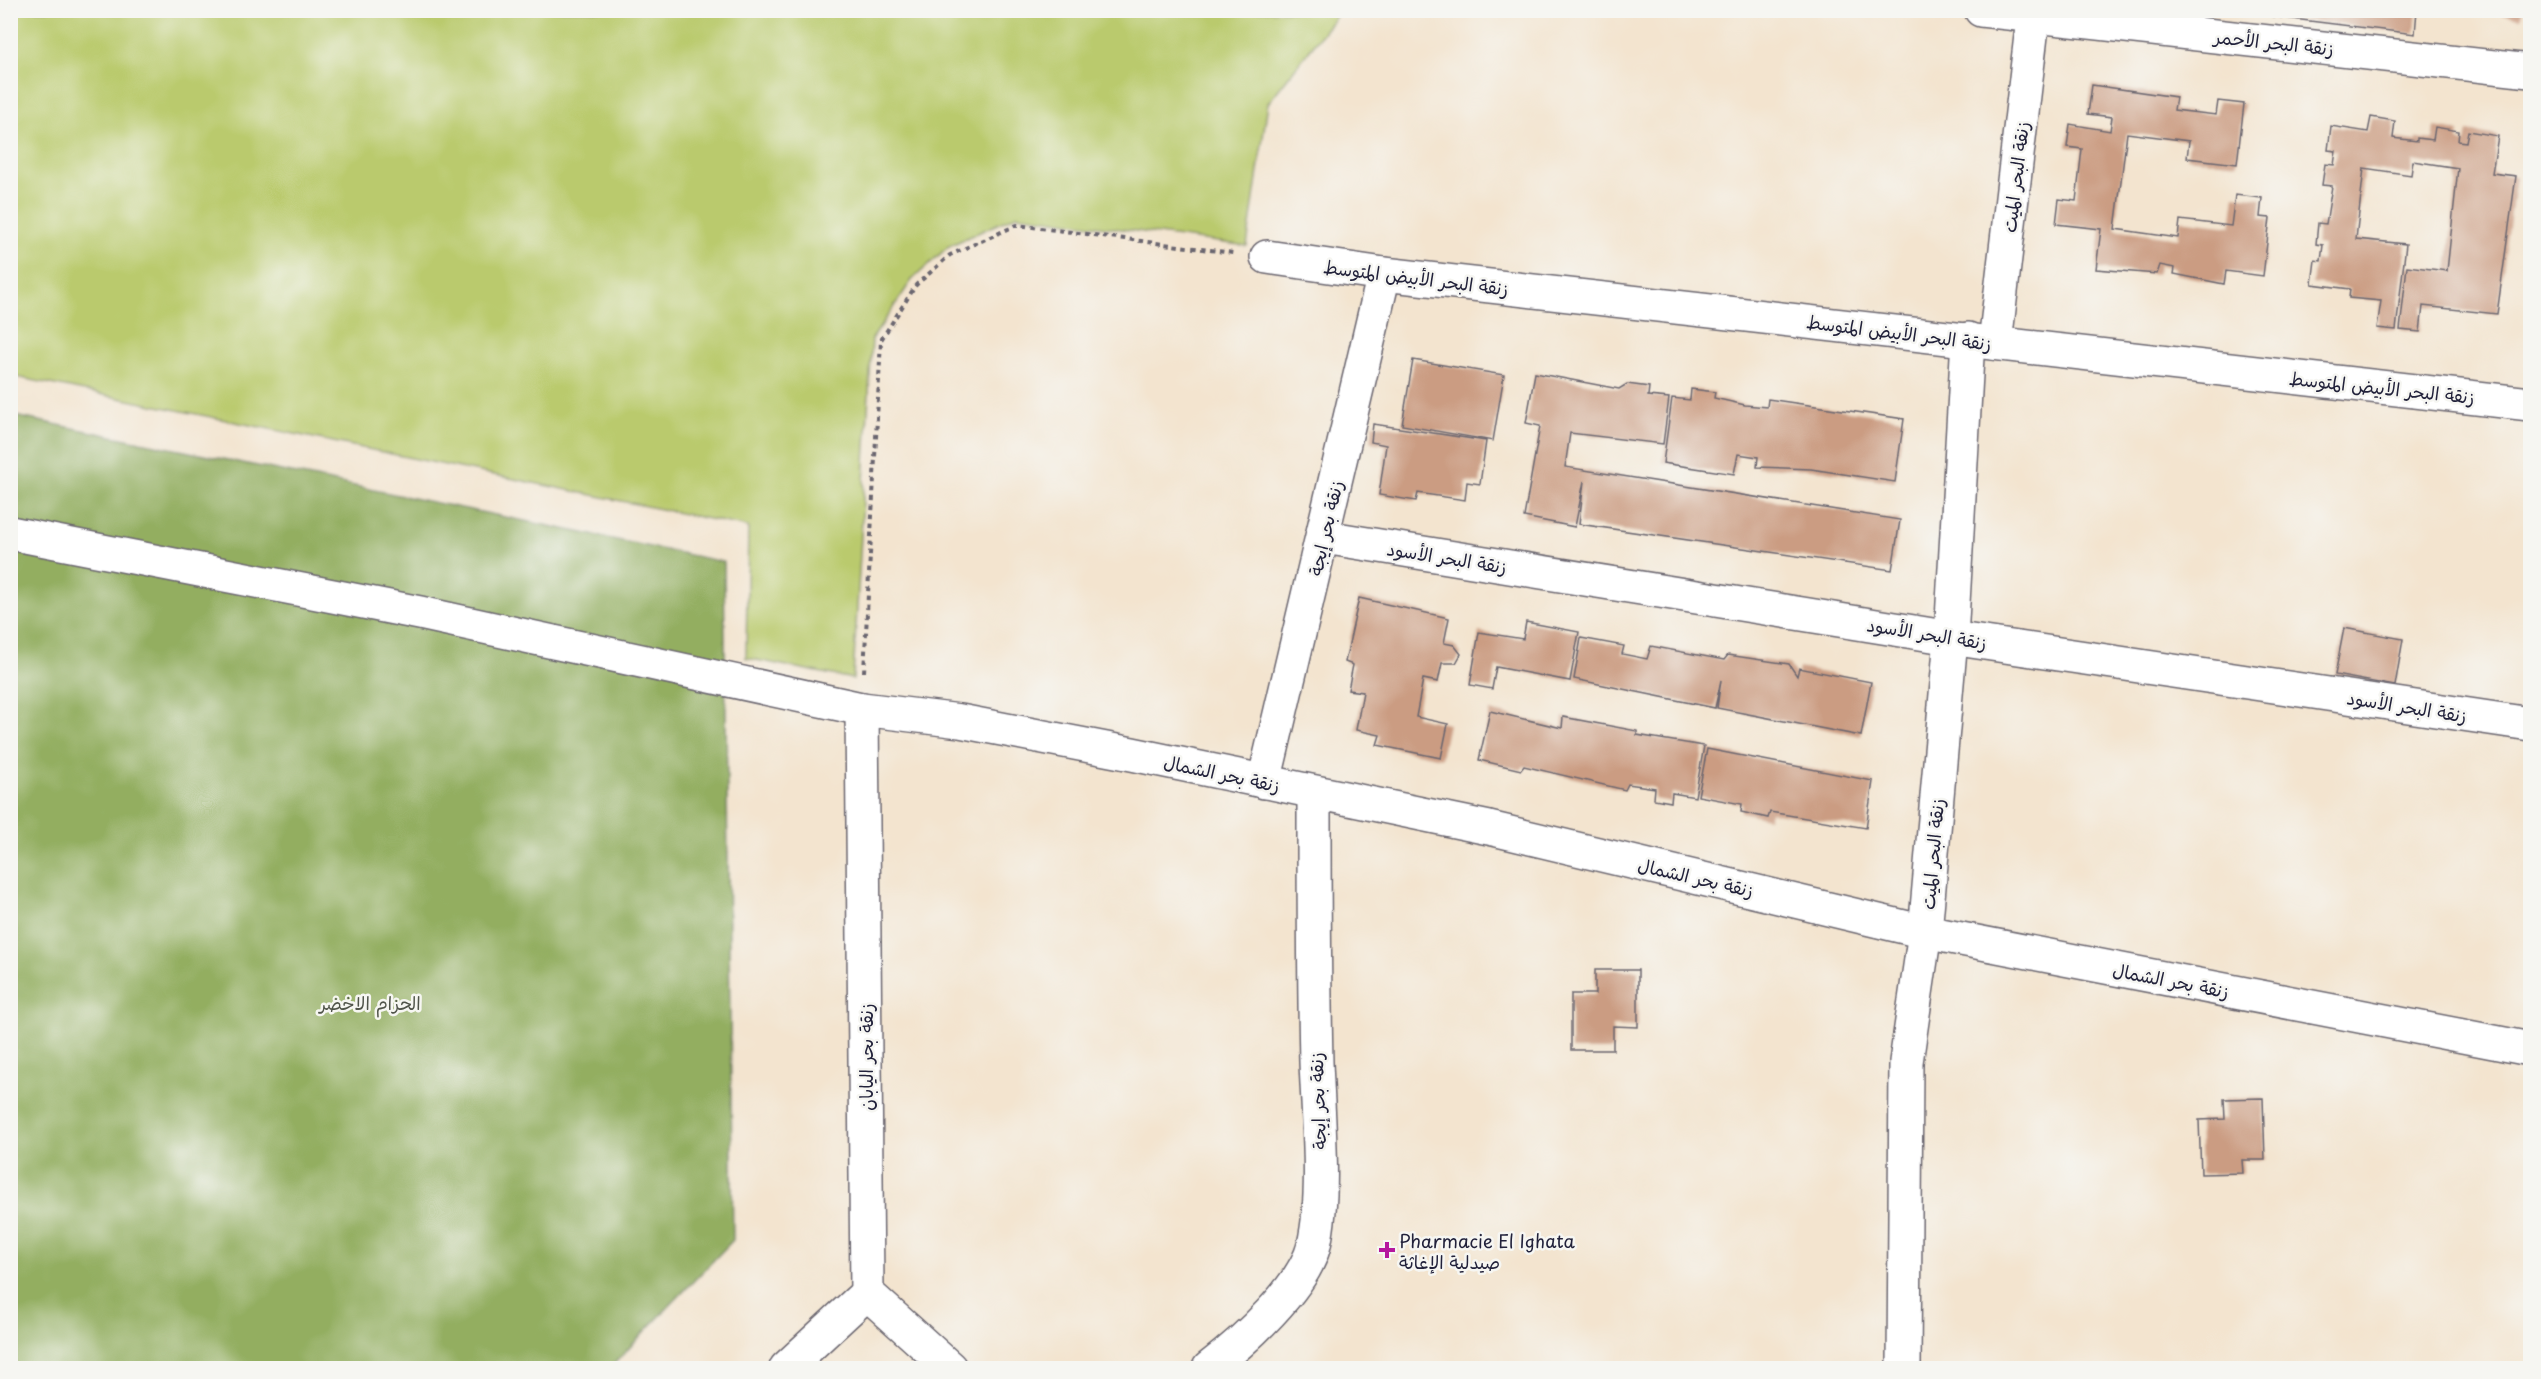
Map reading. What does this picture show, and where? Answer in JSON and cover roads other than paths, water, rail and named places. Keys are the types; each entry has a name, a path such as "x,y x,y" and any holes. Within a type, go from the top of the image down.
{"street":[{"name":"زنقة البحر الأحمر","path":"1981,10 2033,13 2530,71"},
{"name":"زنقة البحر الميت","path":"1904,1368 1906,1062 1925,932 1951,638 1982,341 2033,13"},
{"name":"زنقة البحر الأبيض المتوسط","path":"1268,257 1384,274 2530,404"},
{"name":"زنقة بحر إيجة","path":"1264,782 1324,537 1384,274"},
{"name":"زنقة بحر الشمال","path":"10,533 420,613 862,709 960,722 1489,828 1925,932 2530,1049"},
{"name":"زنقة البحر الأسود","path":"1324,537 1951,638 2530,724"},
{"name":"زنقة بحر اليابان","path":"862,709 867,1293"},
{"name":"زنقة بحر إيجة","path":"1209,1368 1271,1311 1297,1280 1314,1246 1319,1175 1315,1008 1314,794"},
{"path":"786,1368 867,1293 950,1368"}],"place":[{"name":"Pharmacie El Ighata صيدلية الإغاثة","path":"1387,1250"}],"park label":[{"name":"الحزام الاخضر","path":"370,1002"}]}
